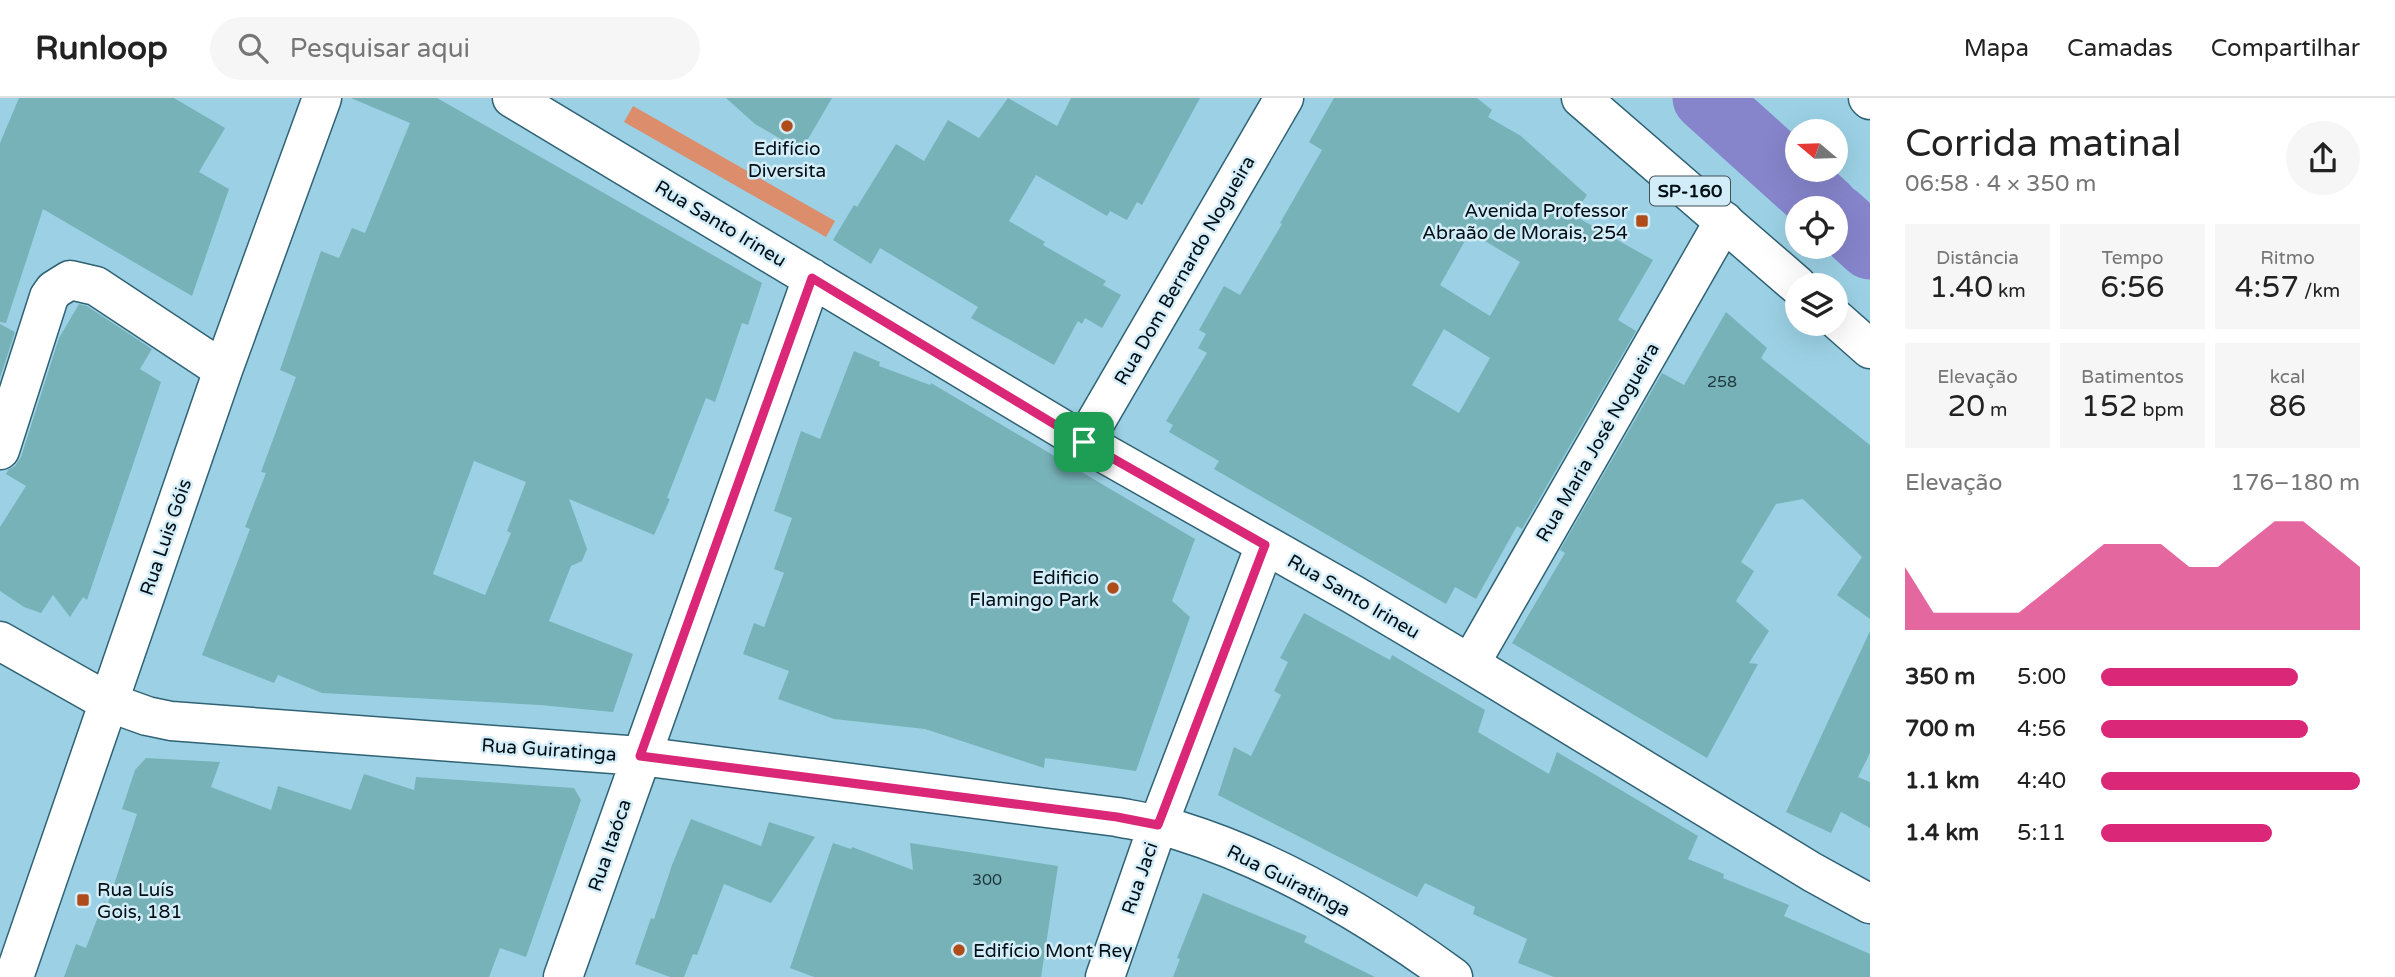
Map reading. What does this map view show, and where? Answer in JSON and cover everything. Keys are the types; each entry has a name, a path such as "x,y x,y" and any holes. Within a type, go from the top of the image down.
{"street":[{"name":"Rua Luis Góis","path":"14,977 223,370 322,98"},
{"name":"Rua Santo Irineu","path":"512,98 1084,442 1470,664 1812,872 1870,904"},
{"name":"Rua Dom Bernardo Nogueira","path":"1084,442 1284,98"},
{"name":"SP-160","path":"1581,98 1785,274"},
{"name":"Rua Maria José Nogueira","path":"1470,664 1724,221"},
{"name":"Rua Itaóca","path":"563,977 812,278"},
{"path":"0,450 48,297 70,280 96,286 223,370"},
{"path":"1848,330 1870,349"},
{"name":"Rua Jaci","path":"1105,977 1158,825 1265,545"},
{"name":"Rua Guiratinga","path":"0,640 108,702 147,716 195,723 640,756 1117,817 1158,825 1260,861 1398,938 1453,977"}],"shaded area":[{"path":"633,106 835,221 826,237 624,122"}],"building":[{"path":"19,98 174,98 225,128 199,172 229,189 192,296 43,209 6,323 0,322 0,143"},
{"path":"351,98 437,98 762,283 748,325 742,323 715,402 706,398 667,498 670,499 654,535 569,499 587,549 582,561 571,566 549,621 633,654 613,712 540,705 322,693 278,675 274,683 202,655 250,529 245,527 266,473 261,472 296,377 280,370 321,251 339,258 352,228 365,233 410,123","holes":["474,461 526,482 507,531 511,533 485,595 433,574"]},
{"name":"Edifício Diversita","path":"726,98 832,98 801,151 755,124"},
{"path":"1008,98 1057,126 1071,98 1200,98 1142,205 1137,202 1127,220 1110,211 1107,216 1036,175 1009,221 1045,242 1043,245 1106,281 1103,285 1121,295 1102,328 1085,318 1082,324 1078,321 1054,365 971,318 978,307 880,248 871,264 833,240 896,144 924,161 948,120 979,138"},
{"path":"1334,98 1477,98 1492,110 1488,117 1521,136 1587,195 1573,215 1653,260 1618,320 1636,331 1522,529 1517,526 1476,599 1455,587 1446,604 1214,469 1219,461 1169,432 1173,425 1166,421 1207,353 1198,348 1206,334 1199,330 1224,286 1240,295 1282,224 1280,223 1322,150 1309,142","holes":["1470,232 1520,262 1490,316 1440,285","1444,329 1490,358 1459,413 1412,385"]},
{"path":"79,304 87,306 152,349 140,369 161,382 87,600 83,597 70,617 53,595 41,613 24,607 0,591 0,527 26,486 6,474 21,457 59,338"},
{"path":"1726,312 1767,348 1761,358 1870,445 1870,619 1837,595 1862,557 1803,499 1776,504 1741,562 1754,571 1736,601 1769,631 1749,663 1758,664 1707,758 1512,643 1565,553 1560,550 1662,373 1684,385"},
{"path":"0,324 15,332 0,378"},
{"path":"854,351 880,362 879,366 930,385 931,383 1195,539 1172,601 1190,617 1136,771 1045,758 1044,768 925,729 834,719 778,699 789,671 743,654 754,623 764,627 784,573 774,569 792,518 774,511 801,431 820,439"},
{"path":"1304,613 1390,660 1392,655 1485,710 1478,732 1549,774 1557,752 1698,836 1688,859 1724,874 1723,878 1789,905 1784,916 1870,954 1870,977 1554,977 1518,963 1527,939 1473,914 1475,907 1425,883 1417,897 1218,795 1234,747 1251,756 1281,695 1274,691 1288,662 1280,658"},
{"path":"1870,631 1870,753 1858,777 1870,782 1870,828 1841,812 1831,833 1786,812"},
{"path":"146,758 220,762 211,787 271,810 278,786 351,810 364,774 414,790 416,777 574,788 581,800 526,957 500,948 489,977 64,977 76,944 86,948 104,901 108,903 137,814 122,809 135,770"},
{"path":"691,819 761,846 769,822 815,837 771,903 724,884 697,955 693,954 684,977 670,977 635,964"},
{"path":"833,843 851,849 852,847 913,870 910,843 1058,866 1041,977 814,977 790,968"},
{"path":"1203,893 1307,936 1304,942 1375,977 1173,977 1180,959 1177,958"}],"waterway":[{"path":"1705,98 1814,196"},
{"path":"1848,227 1870,247"}],"place":[{"name":"Edifício Diversita","path":"787,126"},
{"name":"Avenida Professor Abraão de Morais, 254","path":"1642,221"},
{"name":"Edificio Flamingo Park","path":"1113,588"},
{"name":"Rua Luís Gois, 181","path":"83,900"},
{"name":"Edifício Mont Rey","path":"959,950"}],"route":[{"path":"812,278 1084,442 1265,545 1158,825 1117,817 640,756 812,278"}]}
